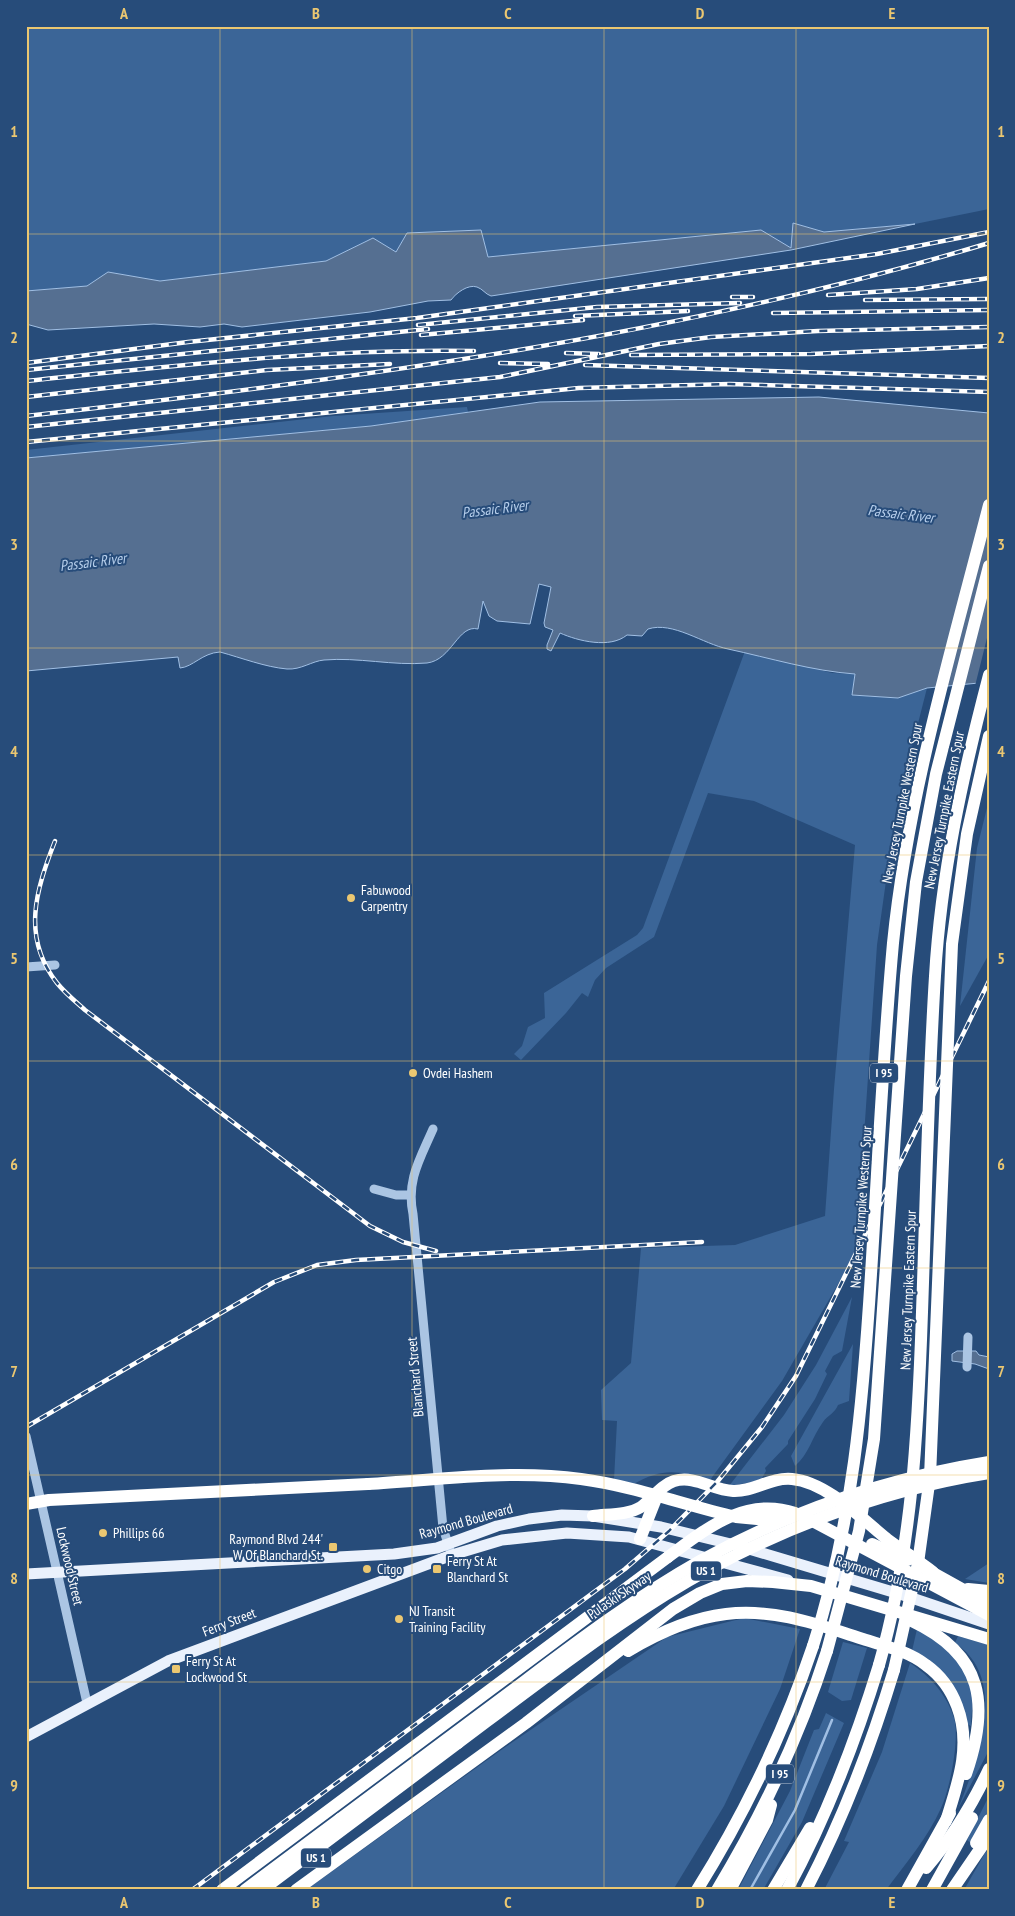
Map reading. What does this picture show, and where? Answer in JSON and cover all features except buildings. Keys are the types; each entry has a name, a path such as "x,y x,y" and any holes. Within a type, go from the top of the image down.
{"highway":[{"name":"New Jersey Turnpike Western Spur","path":"697,1890 734,1827 763,1770 789,1712 813,1646 842,1543 861,1418 890,979 902,877 924,761 989,505"},
{"name":"New Jersey Turnpike Western Spur","path":"717,1890 780,1774 811,1700 847,1586 859,1531 876,1420 906,976 916,882 938,765 989,566"},
{"name":"New Jersey Turnpike Eastern Spur","path":"787,1890 832,1798 854,1744 879,1665 900,1576 915,1465 933,1012 939,920 952,830 989,675"},
{"name":"New Jersey Turnpike Eastern Spur","path":"806,1890 828,1846 860,1772 894,1670 914,1582 930,1477 952,944 967,834 989,736"},
{"name":"Pulaski Skyway","path":"312,1840 636,1600 702,1560 793,1515 891,1484 989,1462"},
{"name":"Pulaski Skyway","path":"355,1824 458,1743 586,1647 665,1594 741,1552 779,1535 860,1505 918,1488 989,1473"},
{"path":"26,1504 41,1501 504,1476 560,1477 604,1483 742,1518 757,1520 793,1515 989,1615"},
{"path":"593,1516 638,1509 669,1483 681,1480 696,1481 723,1490 736,1491 749,1490 778,1480 803,1482 819,1488 845,1505 933,1572"},
{"path":"640,1539 645,1524 663,1488"},
{"path":"222,1890 711,1526 732,1514 765,1509 823,1522 933,1572 989,1604"},
{"path":"296,1890 526,1723 662,1618 700,1593 722,1584 747,1581 811,1586"},
{"name":"Raymond Boulevard","path":"811,1586 989,1639"},
{"path":"963,1588 989,1591"},
{"path":"882,1607 918,1623 949,1644 965,1661 977,1686 980,1714 975,1746 963,1784 946,1821 907,1890"},
{"path":"526,1723 544,1713 628,1651 668,1630 704,1618 726,1614 757,1613 790,1618 906,1653 926,1665 942,1680 958,1708 964,1736 961,1769 946,1821"},
{"path":"907,1890 950,1838 989,1769"},
{"path":"730,1890 767,1820 780,1774"},
{"path":"932,1890 989,1785"},
{"path":"773,1890 807,1832 832,1798"},
{"path":"961,1875 971,1851 989,1820"},
{"path":"262,1890 355,1824"},
{"name":"US 1","path":"276,1890 355,1824"},
{"path":"952,1890 989,1836"},
{"path":"245,1890 312,1840"},
{"name":"US 1","path":"236,1890 312,1840"}],"main road":[{"name":"Raymond Boulevard","path":"26,1574 394,1554 426,1550 496,1526 518,1521 548,1516 593,1516 645,1524 739,1546 896,1593 989,1624"},
{"name":"Raymond Boulevard","path":"452,1555 490,1543 531,1536 590,1533 640,1539 811,1586"},
{"name":"Ferry Street","path":"26,1737 168,1661 452,1555"}],"street":[{"path":"26,967 55,965"},
{"name":"Blanchard Street","path":"433,1129 413,1178 410,1195 443,1528 452,1555"},
{"path":"374,1189 396,1195 410,1195"},
{"path":"967,1367 968,1337"},
{"name":"Lockwood Street","path":"26,1436 87,1703"}],"shaded area":[{"path":"26,26 989,26 989,209 915,224 824,232 793,223 791,248 760,230 487,257 481,230 407,233 396,252 373,238 326,261 160,281 108,272 87,286 26,291"},
{"path":"467,407 468,412 371,426 26,458 26,450 333,416"},
{"path":"745,651 832,673 855,674 852,695 898,698 927,688 896,810 877,945 856,1253 782,1381 710,1480 671,1472 653,1475 632,1485 614,1480 617,1421 602,1420 601,1390 631,1363 641,1248 735,1245 825,1216 855,845 754,801 708,793 654,937 606,968 595,980 588,997 582,993 566,1013 521,1060 514,1054 522,1046 528,1027 545,1018 544,993 637,935 643,928"},
{"path":"989,800 989,954 960,1006 977,848"},
{"path":"852,1297 842,1351 833,1356 825,1371 827,1374 815,1399 788,1441 788,1444 765,1468 766,1471 762,1478 752,1482 729,1486 784,1415 816,1365"},
{"path":"853,1344 849,1401 838,1405 825,1420 804,1456 795,1466 791,1456"},
{"path":"989,1563 989,1583 965,1579"},
{"path":"744,1618 800,1629 780,1689 724,1806 673,1890 306,1890 504,1748 667,1637"},
{"path":"917,1629 945,1648 967,1674 973,1695 971,1726 967,1724 958,1697 912,1651"},
{"path":"958,1636 989,1645 989,1750 958,1809 980,1745 985,1699 981,1677 972,1658 955,1643"},
{"path":"843,1642 867,1648 851,1700 842,1701 828,1692"},
{"path":"910,1663 937,1687 947,1702 954,1718 956,1727 955,1750 951,1776 944,1799 936,1819 923,1840 886,1890 824,1890 849,1842 844,1841 882,1752"},
{"path":"826,1713 844,1723 802,1822 763,1890 738,1890 790,1791 814,1730 819,1729"},
{"path":"989,1796 989,1816 971,1843 967,1840"},
{"path":"989,1849 989,1890 964,1890 985,1853"}],"water":[{"path":"793,223 824,232 915,224 791,250 491,296 474,286 459,292 451,300 428,301 370,312 242,327 224,324 200,327 154,324 48,330 26,324 26,291 87,286 108,272 160,281 326,261 373,238 396,252 407,233 481,230 488,257 761,230 791,248"},
{"name":"Passaic River","path":"819,397 989,413 989,682 927,688 898,698 852,695 855,674 807,667 728,649 678,630 658,627 648,629 642,636 627,635 612,642 603,643 576,639 560,633 551,651 547,649 547,645 553,630 545,627 544,623 551,587 539,584 530,624 497,621 489,616 483,601 478,629 471,629 465,632 443,656 427,663 414,664 337,659 287,669 220,652 208,655 180,668 178,657 26,671 26,458 371,426 540,402"},
{"path":"957,1351 976,1351 979,1355 989,1357 989,1369 975,1364 952,1361 952,1354"}],"pier":[{"path":"989,630 989,685 975,686"}],"waterway":[{"path":"750,1890 795,1810 832,1720"}],"railway":[{"path":"26,363 188,342 417,318 877,254 989,232"},
{"path":"26,416 269,387 391,370 632,330 752,305 871,276 989,243"},
{"path":"828,295 917,289 989,278"},
{"path":"732,297 753,297"},
{"path":"865,300 989,299"},
{"path":"418,325 597,307 740,303"},
{"path":"773,313 989,310"},
{"path":"575,316 688,311"},
{"path":"421,335 583,320"},
{"path":"26,427 500,377 659,344 711,337 818,331 989,327"},
{"path":"26,370 428,329"},
{"path":"631,355 811,354 989,346"},
{"path":"26,381 306,355 362,352 474,351"},
{"path":"566,353 599,354"},
{"path":"500,363 548,364"},
{"path":"26,397 267,370 390,364"},
{"path":"585,365 989,378"},
{"path":"26,442 579,388 730,384 989,392"},
{"path":"55,841 42,877 35,913 39,948 46,966 63,990 85,1010 370,1226 403,1242 436,1251"},
{"path":"192,1890 625,1569 669,1531 717,1482 762,1427 796,1376 989,981"},
{"path":"26,1427 274,1282 317,1265 356,1260 702,1242"}],"place":[{"name":"Fabuwood Carpentry","path":"351,898"},
{"name":"Ovdei Hashem","path":"413,1073"},
{"name":"Phillips 66","path":"103,1533"},
{"name":"Raymond Blvd 244' W Of Blanchard St.","path":"333,1547"},
{"name":"Citgo","path":"367,1569"},
{"name":"Ferry St At Blanchard St","path":"437,1569"},
{"name":"NJ Transit Training Facility","path":"399,1619"},
{"name":"Ferry St At Lockwood St","path":"176,1669"}]}
